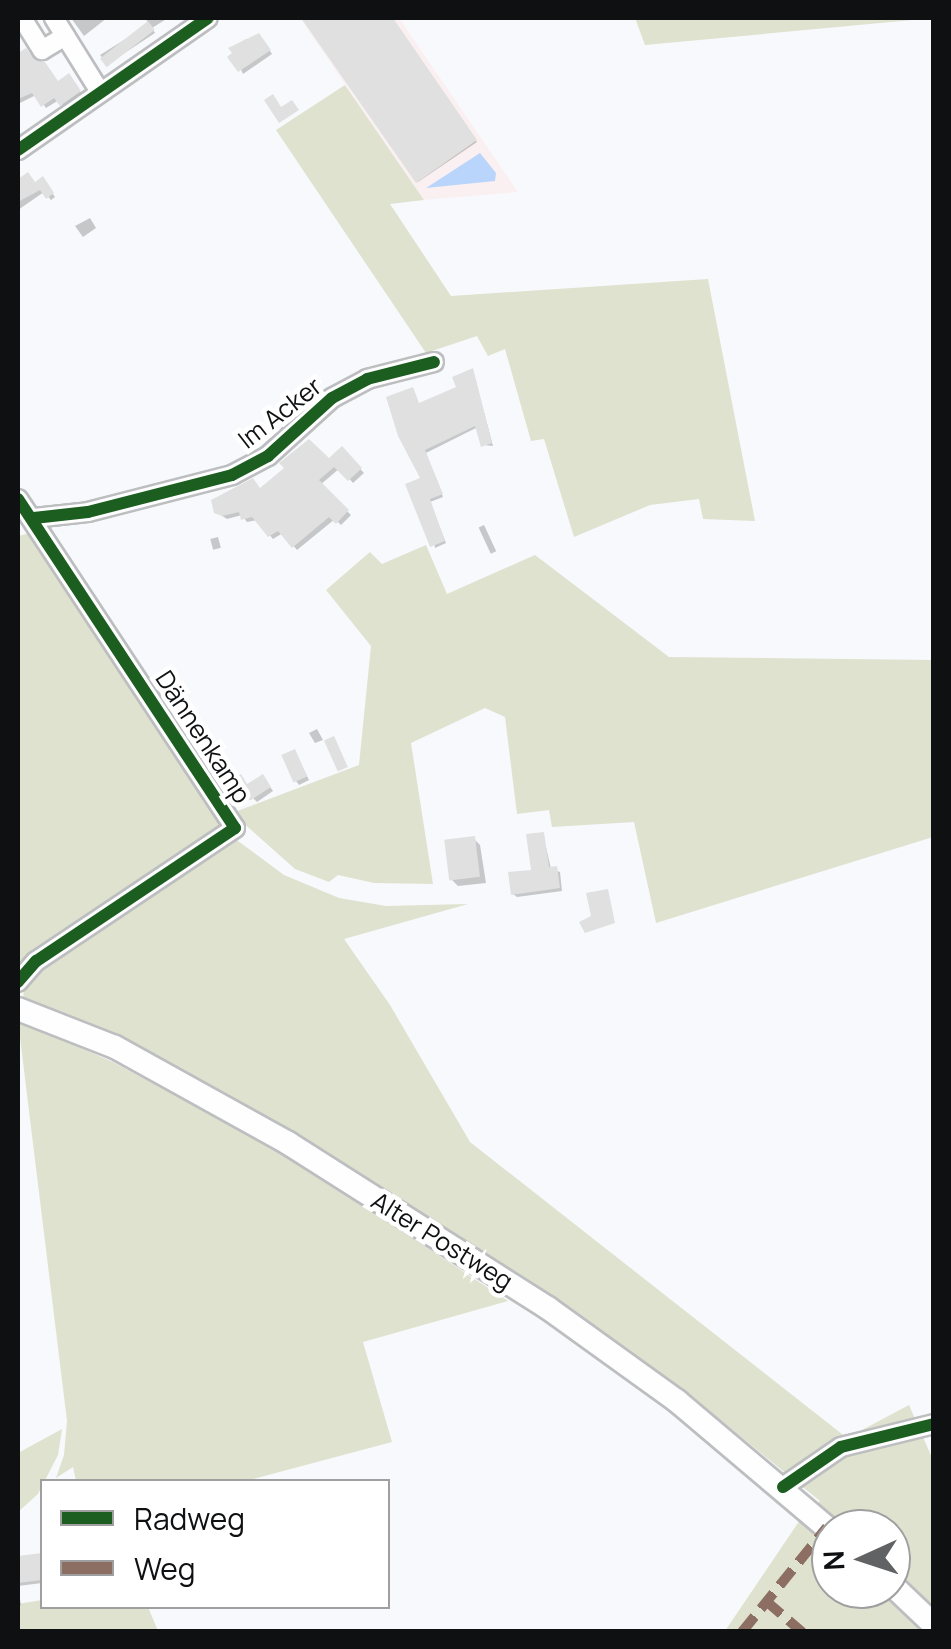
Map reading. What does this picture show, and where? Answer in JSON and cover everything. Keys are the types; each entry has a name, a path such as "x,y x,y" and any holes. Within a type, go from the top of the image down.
{"main road":[{"name":"Alter Postweg","path":"18,1009 115,1047 288,1143 548,1308 677,1400 811,1513"},
{"path":"911,1603 934,1625"}],"street":[{"path":"22,18 42,50 66,36"},
{"path":"54,18 100,92"},
{"path":"18,150 208,18"},
{"name":"Im Acker","path":"34,518 88,512 232,474 268,456 332,398 367,379 434,362"},
{"name":"Dännenkamp","path":"18,499 235,828 36,960 18,982"},
{"path":"783,1487 841,1447 934,1424"}],"shaded area":[{"path":"300,18 399,18 518,192 424,200"}],"green space":[{"path":"635,18 934,18 645,45"},
{"path":"345,85 424,200 390,204 451,296 708,279 755,521 703,519 699,499 650,505 574,537 544,439 531,441 505,349 488,356 477,336 426,353 276,130"},
{"path":"31,533 226,828 18,972 18,536"},
{"path":"426,545 447,594 535,555 669,657 933,660 933,837 656,923 634,822 552,827 549,810 517,814 505,717 485,708 411,743 433,884 374,883 338,875 329,882 295,869 232,813 359,765 371,646 326,590 370,552 382,564"},
{"path":"234,838 284,875 339,898 386,906 468,904 344,939 390,1005 470,1142 847,1438 909,1405 933,1460 933,1631 725,1631 811,1510 811,1609 911,1609 911,1509 812,1509 820,1501 682,1389 552,1295 300,1136 136,1045 23,998 26,976"},
{"path":"18,1021 113,1062 288,1156 508,1301 363,1342 392,1442 253,1479 76,1479 73,1467 56,1478 64,1455 67,1421"},
{"path":"62,1429 58,1455 46,1479 40,1479 38,1494 18,1512 18,1453"},
{"path":"40,1600 40,1609 149,1609 158,1631 18,1631 18,1604"}],"water":[{"path":"480,153 496,173 495,181 426,188"}],"building":[{"path":"301,18 393,18 477,140 416,183"},
{"path":"148,21 155,30 107,67 100,59"},
{"path":"259,33 271,50 238,72 227,57 232,53 228,48"},
{"path":"26,48 35,60 45,62 58,81 69,73 81,91 60,106 54,98 41,107 32,93 18,99 18,53"},
{"path":"273,94 281,107 292,100 299,110 279,123 264,100"},
{"path":"28,172 35,182 43,176 54,193 46,199 40,190 18,202 18,179"},
{"path":"473,368 492,443 481,447 475,426 425,450 443,494 430,499 445,541 430,547 405,484 420,478 398,436 386,397 413,387 419,403 456,387 452,377"},
{"path":"309,439 329,458 342,446 362,468 348,481 334,467 319,480 349,510 336,524 329,517 292,548 278,531 268,537 252,517 241,520 239,512 222,516 214,513 211,500 253,478 260,488 284,468 279,463"},
{"path":"334,736 348,767 338,772 324,740"},
{"path":"295,749 307,776 293,783 281,755"},
{"path":"241,774 247,784 263,774 271,787 251,800 248,795 237,802 225,784"},
{"path":"544,832 549,867 557,866 560,888 511,895 508,872 531,870 526,834"},
{"path":"475,836 480,877 449,880 444,840"},
{"path":"608,889 615,923 585,933 579,922 591,916 586,893"},
{"path":"40,1553 40,1580 18,1583 18,1556"}],"marked path":[{"path":"742,1632 811,1547"},
{"path":"766,1601 802,1632"}],"cycle path":[{"path":"18,150 208,18"},
{"path":"34,518 88,512 232,475 268,456 332,398 367,379 434,362"},
{"path":"18,499 235,828 36,961 18,982"},
{"path":"783,1487 841,1447 934,1424"}]}
